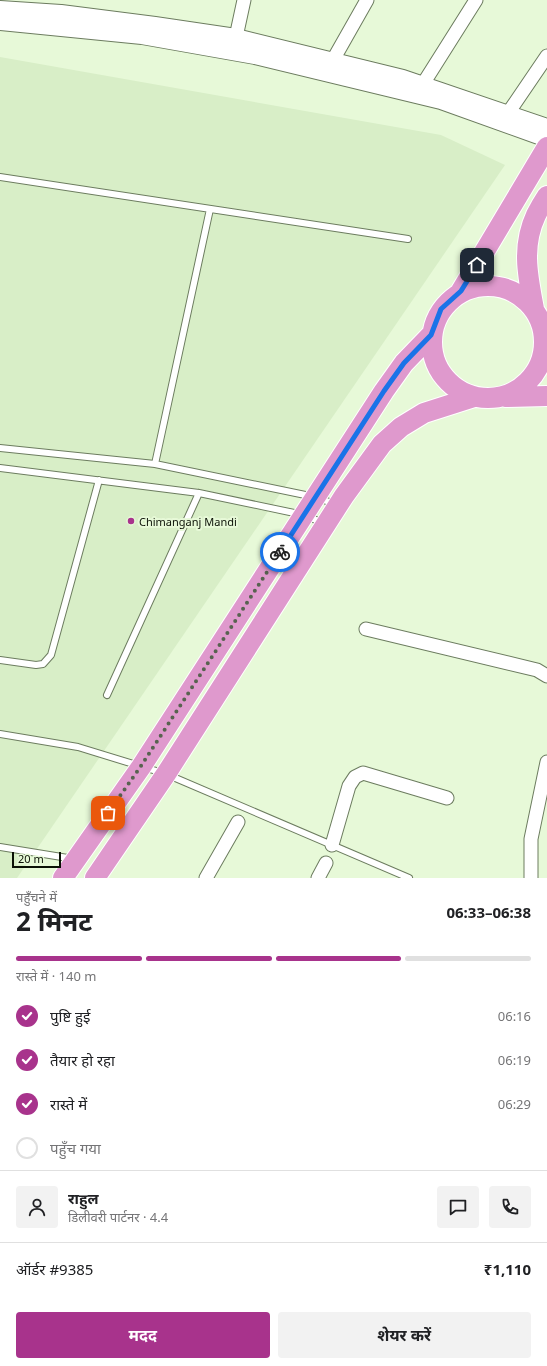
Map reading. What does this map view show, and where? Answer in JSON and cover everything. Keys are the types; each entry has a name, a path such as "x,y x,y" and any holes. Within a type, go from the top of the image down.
{"main road":[{"path":"63,878 141,766 384,391 404,363 431,335 441,309 461,291 547,148"},
{"path":"501,396 525,384 544,362 544,335 534,309 527,271 527,246 536,215 547,196"},
{"path":"461,291 488,285 501,288 514,292 534,309"},
{"path":"431,335 434,362 450,384 474,396"},
{"path":"95,878 166,774 338,505 382,444 401,427 424,413 474,396 547,396"}],"street":[{"path":"236,37 244,0"},
{"path":"333,60 367,0"},
{"path":"423,84 476,0"},
{"path":"0,9 61,13 236,37 333,60 423,84 504,118 547,139"},
{"path":"0,22 142,36 255,56 330,73 504,118 547,127"},
{"path":"504,118 547,56"},
{"path":"366,629 537,670 547,676"},
{"path":"531,878 531,839 547,762"},
{"path":"332,845 350,786 355,777 363,773 447,798"},
{"path":"206,878 238,822"},
{"path":"318,878 326,863"}],"lane":[{"path":"0,177 408,239"},
{"path":"155,464 210,209"},
{"path":"0,448 155,464 315,497 338,505"},
{"path":"0,468 199,493 304,514 326,524"},
{"path":"0,660 36,665 43,664 51,655 99,480"},
{"path":"107,695 199,493"},
{"path":"0,734 78,747 166,774 409,878"},
{"path":"0,847 76,859"}],"shaded area":[{"name":"Chimanganj Mandi","path":"0,57 441,135 505,165 17,878 0,878"}],"way so far":[{"path":"108,813 141,766 280,552"}],"place":[{"name":"Chimanganj Mandi","path":"131,521"}],"route":[{"path":"280,552 384,391 404,363 431,335 441,309 461,291 477,265"}]}
